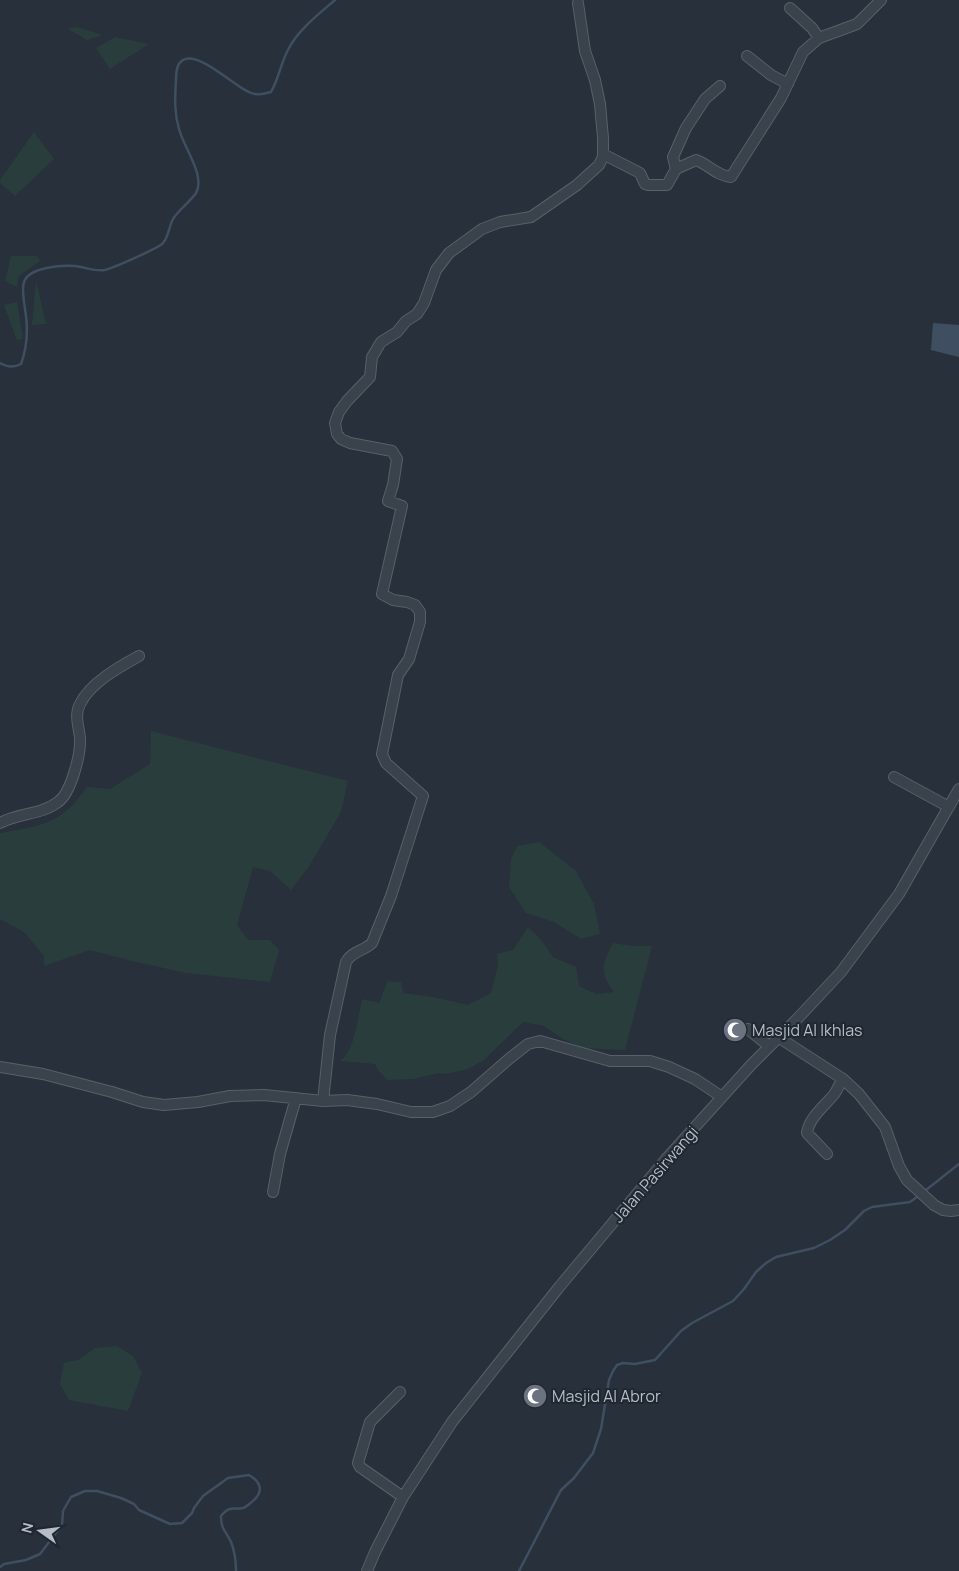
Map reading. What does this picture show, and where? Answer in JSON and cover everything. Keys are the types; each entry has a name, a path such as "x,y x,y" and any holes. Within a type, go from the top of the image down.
{"street":[{"path":"603,154 640,173 648,185 667,185 676,168 696,160 727,177 731,177 782,98 803,52 820,38 857,24 881,0"},
{"path":"323,1101 330,1035 346,962 349,956 372,943 391,896 423,796 386,763 382,754 398,675 409,658 420,622 420,612 415,605 393,600 382,594 402,506 388,501 393,485 397,459 392,451 350,443 341,439 337,434 335,423 339,412 370,377 372,358 381,342 417,314 424,303 436,270 449,253 482,229 500,222 531,217 599,165 603,154 600,104 595,80 585,51 578,3"},
{"path":"790,8 820,38"},
{"path":"747,56 771,75 788,84"},
{"path":"676,168 673,157 686,128 705,99 720,86"},
{"path":"0,823 44,810 63,798 72,779 80,746 77,716 81,702 89,692 112,672 139,656"},
{"path":"894,778 949,807"},
{"name":"Jalan Pasirwangi","path":"367,1571 403,1497 452,1422 666,1159 751,1064 841,972 899,894 959,789"},
{"path":"748,1028 769,1046"},
{"path":"778,1037 843,1079 859,1094 884,1127 890,1138 899,1166 907,1180 934,1205 943,1210 959,1210"},
{"path":"0,1067 43,1074 143,1102 164,1105 198,1102 230,1096 264,1095 323,1101 347,1100 377,1104 411,1112 432,1112 450,1106 471,1092 528,1044 540,1041 610,1061 650,1061 669,1066 695,1079 722,1097"},
{"path":"827,1154 807,1133 807,1129 843,1079"},
{"path":"273,1192 280,1154 296,1098"},
{"path":"400,1392 370,1422 358,1463 360,1467 403,1497"}],"shaded area":[{"path":"76,27 103,35 87,40 68,29"},
{"path":"115,37 149,44 110,69 96,48"},
{"path":"34,132 54,159 15,196 0,183 0,180"},
{"path":"11,256 37,256 40,261 19,276 17,287 5,281"},
{"path":"36,280 46,324 32,325"},
{"path":"17,302 23,339 17,340 4,305"},
{"path":"151,731 348,781 341,812 308,868 291,890 270,871 253,867 237,925 248,940 270,940 279,950 270,982 186,973 90,950 44,966 44,956 24,932 0,919 0,833 28,828 49,821 68,809 87,787 110,789 150,764"},
{"path":"539,842 576,871 594,904 600,934 581,939 554,922 526,913 509,887 511,859 517,846"},
{"path":"528,927 542,941 553,957 576,967 579,986 596,994 614,992 604,973 606,956 613,943 652,946 625,1050 582,1048 563,1039 544,1026 523,1022 484,1060 468,1069 446,1074 439,1073 413,1079 387,1080 375,1064 340,1061 345,1056 352,1041 362,999 379,1003 388,981 401,982 403,993 433,997 468,1005 491,993 498,966 497,954 513,950"},
{"path":"117,1346 133,1356 142,1373 128,1411 69,1400 60,1384 64,1363 78,1360 95,1348"}],"water":[{"path":"933,323 959,325 959,357 931,350"}],"waterway":[{"path":"0,363 15,366 21,364 23,358 27,328 23,289 27,277 39,270 62,266 105,270 160,246 167,237 173,219 196,193 198,186 196,170 181,136 176,117 176,75 181,62 190,59 198,60 254,94 271,92 286,53 293,41 310,22 335,0"},
{"path":"926,1190 959,1164"},
{"path":"519,1571 561,1490 574,1478 593,1453 601,1429 609,1380 617,1365 655,1360 681,1331 733,1301 756,1272 776,1257 814,1248 830,1240 845,1230 864,1211 872,1207 910,1202 917,1197"},
{"path":"0,1567 4,1564 26,1560 40,1554 62,1525 63,1511 71,1497 85,1491 97,1491 121,1498 134,1504 139,1510 170,1524 182,1523 192,1513 203,1496 228,1478 249,1475 260,1487 259,1494 244,1507 229,1509 221,1516 223,1527 233,1549 236,1571"}],"place":[{"name":"Masjid Al Ikhlas","path":"735,1030"},
{"name":"Masjid Al Abror","path":"535,1396"}]}
